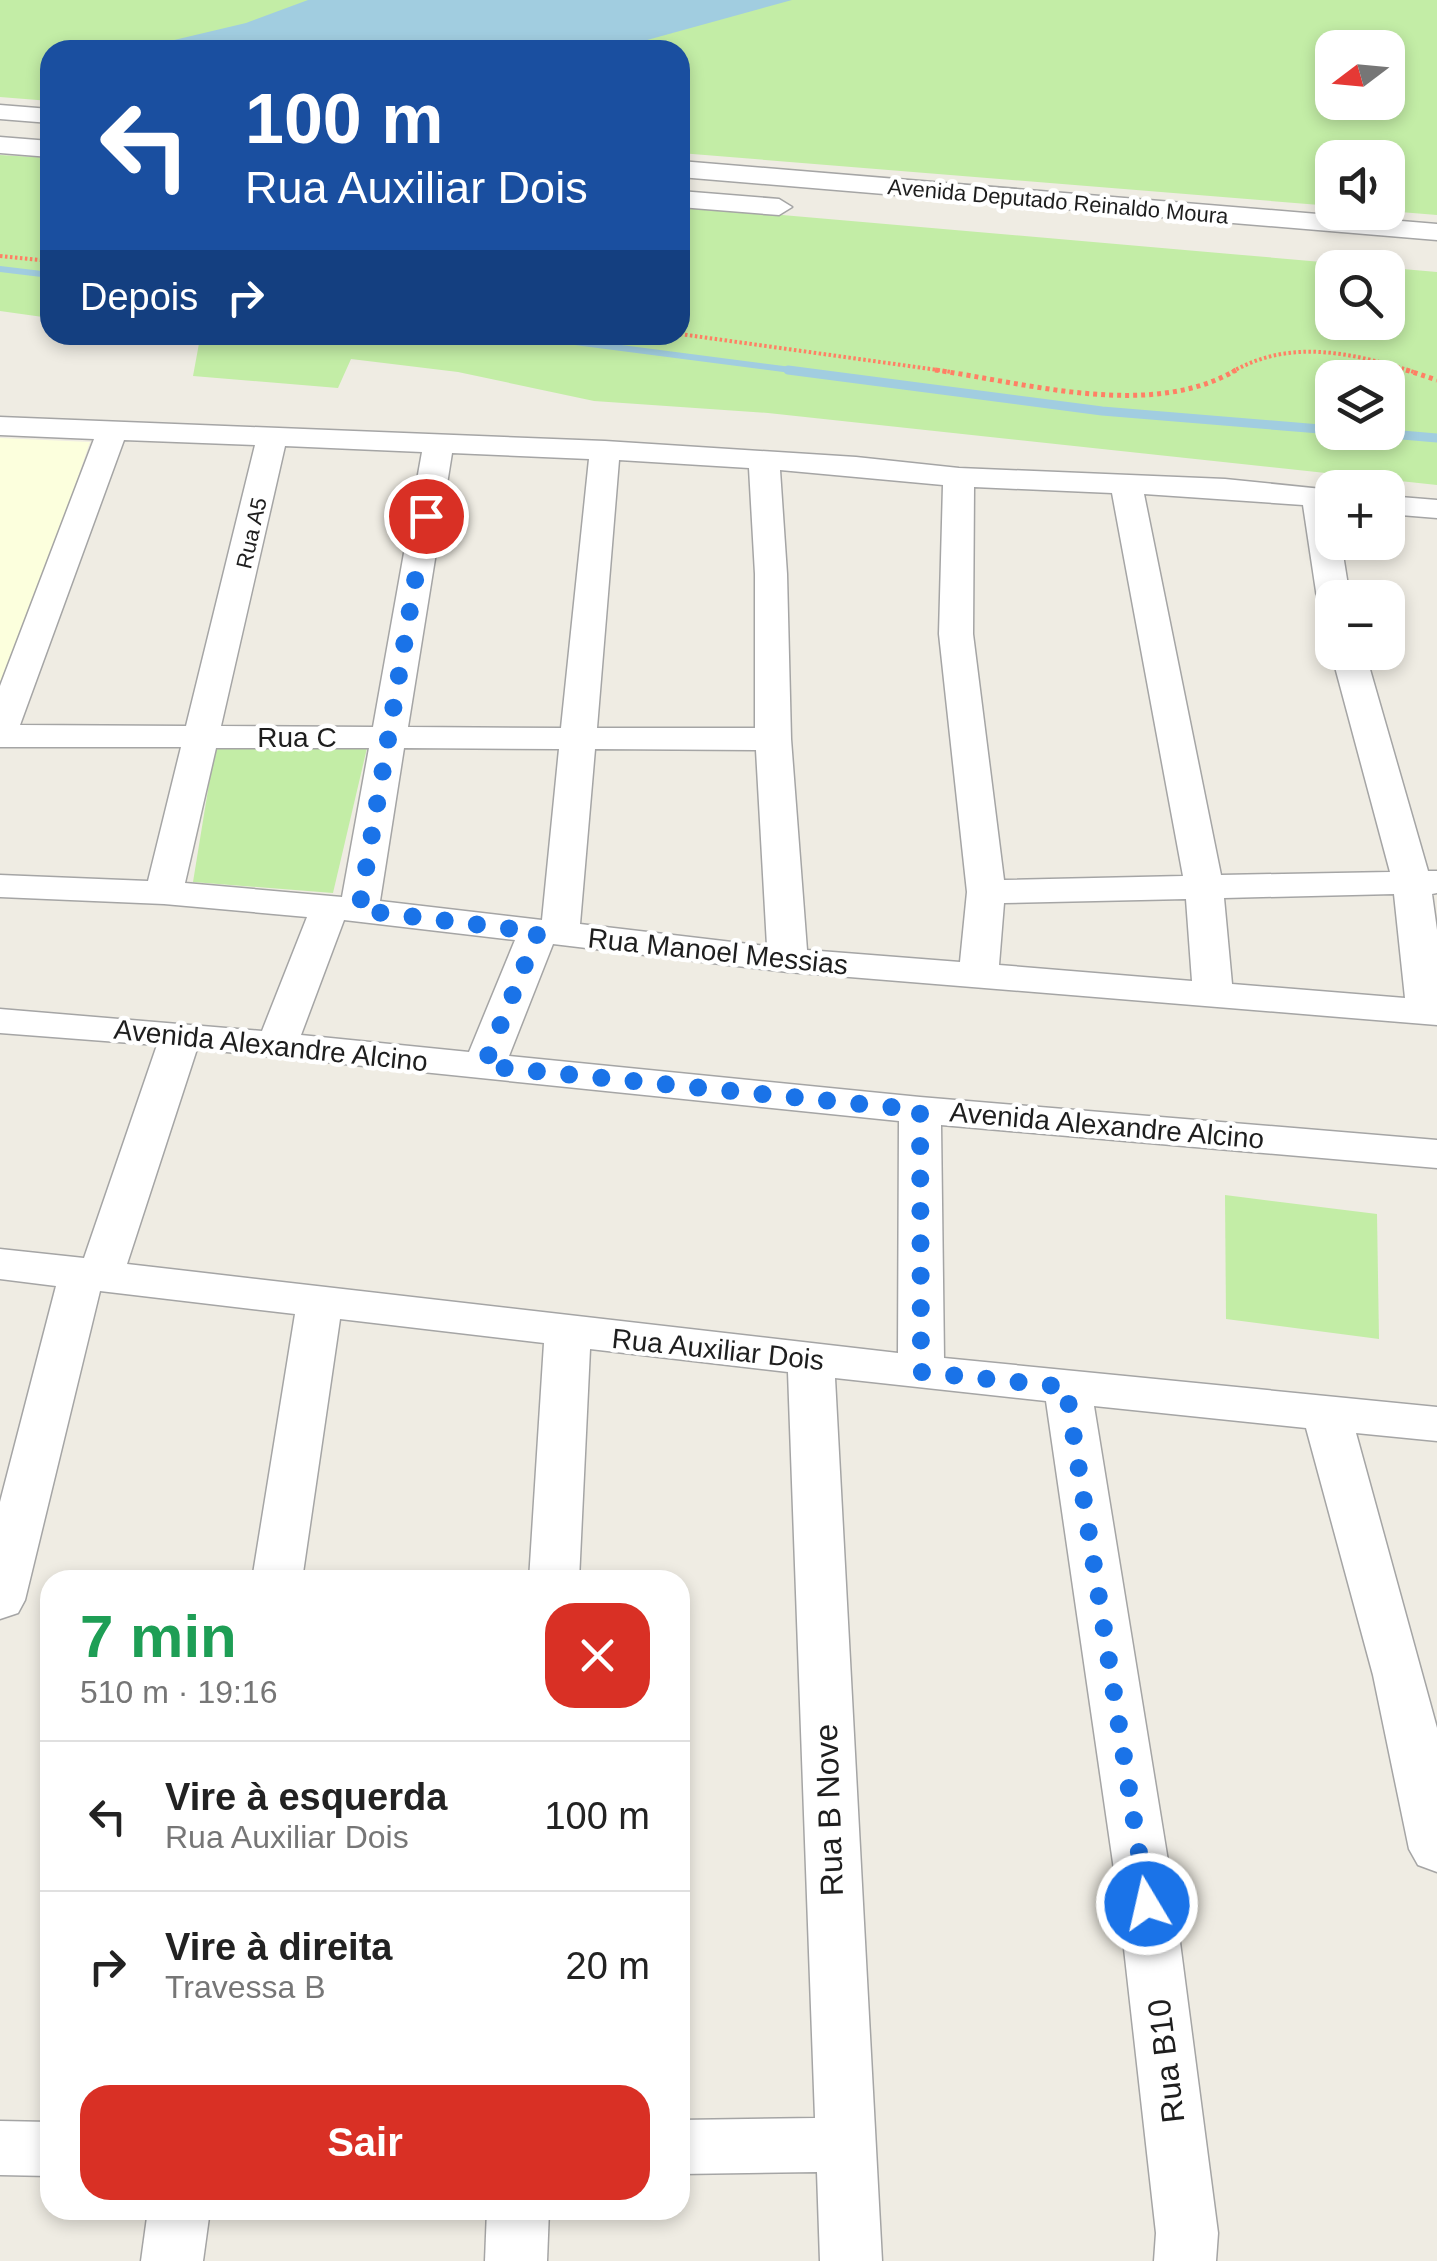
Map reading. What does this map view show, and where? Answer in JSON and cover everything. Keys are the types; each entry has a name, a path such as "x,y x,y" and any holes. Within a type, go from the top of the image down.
{"street":[{"path":"0,112 40,115"},
{"path":"0,146 40,149"},
{"name":"Avenida Deputado Reinaldo Moura","path":"690,170 1437,232"},
{"path":"690,200 800,208"},
{"path":"1405,256 1437,259"},
{"path":"0,426 606,450 856,466 959,477 1126,482 1315,498"},
{"path":"0,734 112,432"},
{"name":"Rua A5","path":"164,893 198,736 245,560 272,438"},
{"path":"277,1045 345,909 388,737 438,442"},
{"path":"484,1066 549,933 578,738 606,450"},
{"path":"764,462 771,574 773,739 788,960"},
{"path":"959,477 956,634 986,892 978,976"},
{"path":"1126,482 1204,887 1214,996"},
{"path":"1405,506 1437,509"},
{"path":"1354,670 1425,882 1432,1013"},
{"name":"Rua C","path":"0,734 773,739"},
{"path":"986,892 1425,882"},
{"name":"Rua Manoel Messias","path":"0,886 164,893 345,909 788,960 1432,1013"},
{"name":"Avenida Alexandre Alcino","path":"0,1021 180,1035 920,1110 1437,1154"},
{"path":"0,1600 92,1274 180,1035"},
{"path":"920,1110 921,1372"},
{"name":"Rua Auxiliar Dois","path":"0,1264 810,1360 1437,1424"},
{"path":"278,1570 320,1303"},
{"path":"555,1570 568,1332"},
{"name":"Rua B Nove","path":"810,1360 851,2261"},
{"name":"Rua B10","path":"1066,1387 1147,1904 1187,2234 1186,2261"},
{"path":"1326,1412 1399,1675 1437,1849"},
{"path":"690,2147 844,2146"},
{"path":"0,2148 40,2148"},
{"path":"172,2261 178,2220"},
{"path":"516,2261 518,2220"}],"path":[{"path":"0,256 40,260"},
{"path":"690,335 1113,395 1183,392 1221,378 1253,360 1290,352 1346,356 1437,380"}],"shaded area":[{"path":"0,438 90,442 0,704"}],"green space":[{"path":"0,0 1437,0 1437,215 1405,212 1405,140 1315,140 1315,205 690,154 690,40 40,40 40,100 0,97"},
{"path":"0,155 40,157 40,317 0,311"},
{"path":"690,207 1315,261 1315,340 1405,340 1405,269 1437,272 1437,485 1405,482 1405,470 1315,472 768,413 594,401 458,372 351,359 338,388 193,376 199,345 690,345"},
{"path":"215,747 367,748 333,893 193,882"},
{"path":"1225,1195 1377,1214 1379,1339 1226,1319"}],"water":[{"path":"308,0 792,0 647,40 174,40 246,23"}],"waterway":[{"path":"0,269 40,274"},
{"path":"598,345 807,372"},
{"path":"788,370 1102,411 1315,429"},
{"path":"1405,435 1437,438"}],"route":[{"path":"426,516 359,910 538,932 484,1066 920,1110 921,1372 1066,1387 1147,1904"}]}
